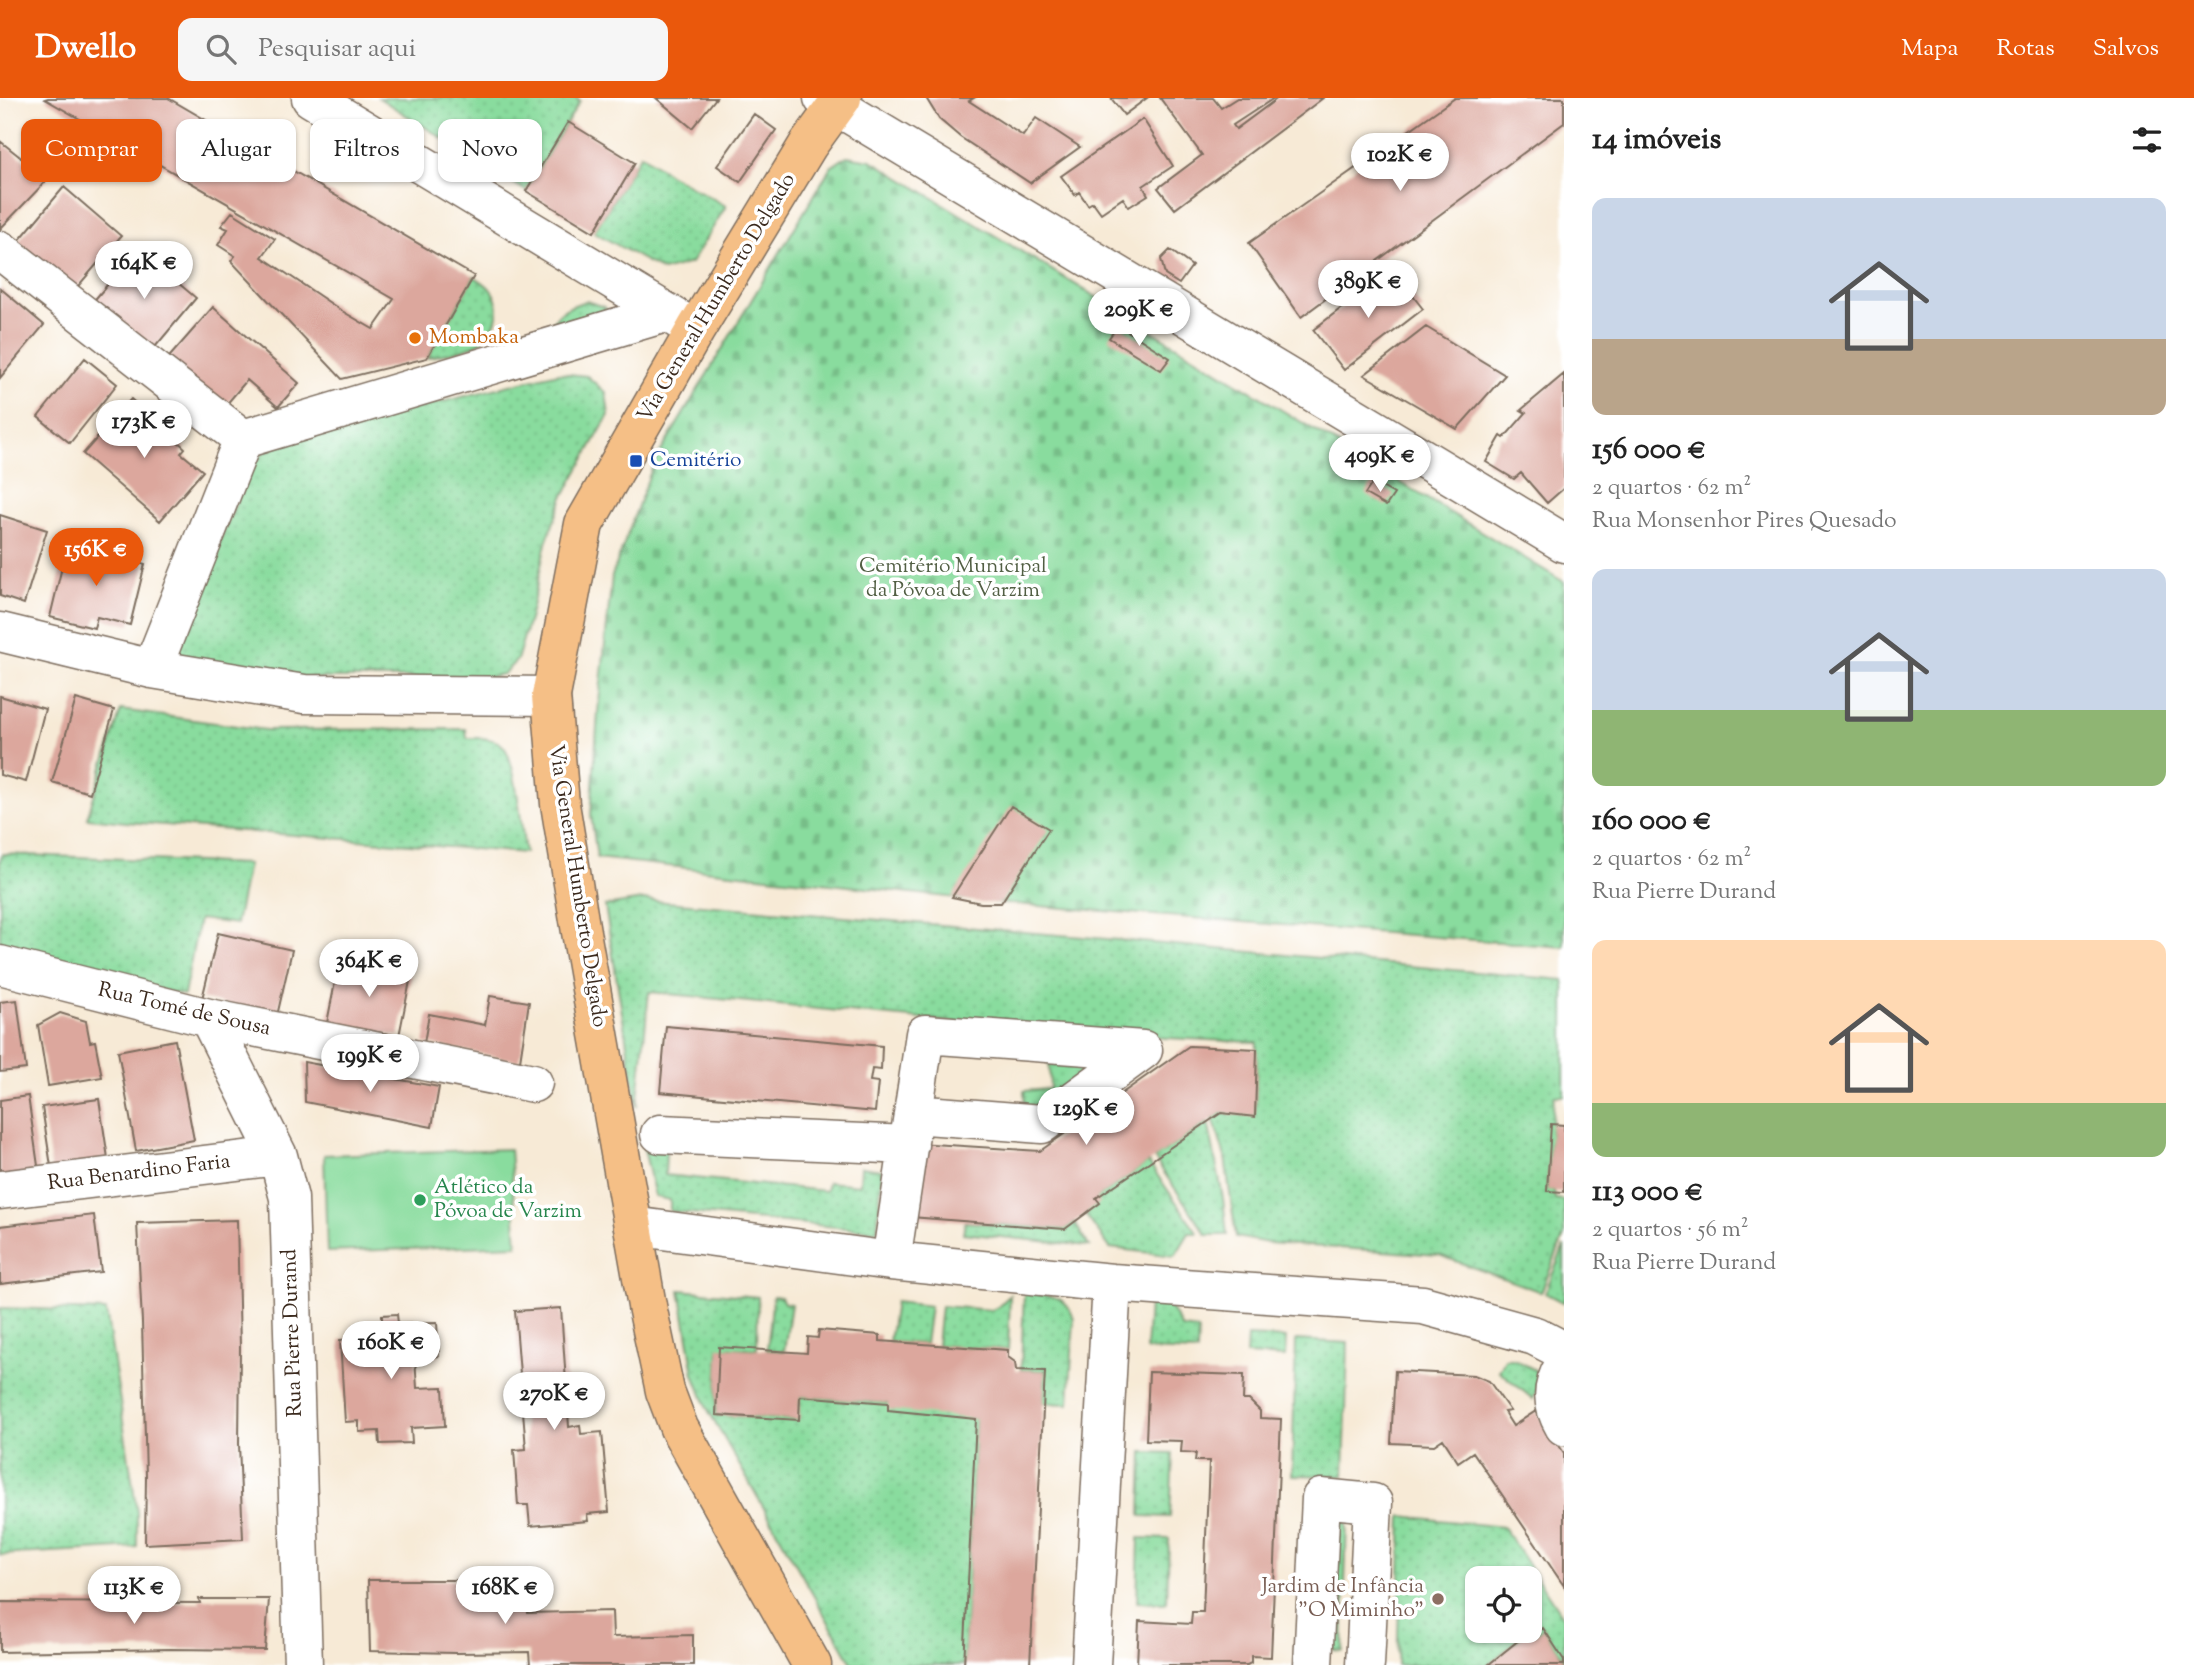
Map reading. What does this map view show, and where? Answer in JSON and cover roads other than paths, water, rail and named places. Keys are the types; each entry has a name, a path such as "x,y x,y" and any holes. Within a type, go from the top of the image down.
{"main road":[{"name":"Via General Humberto Delgado","path":"812,1665 679,1428 665,1391 647,1306 580,932 560,804 551,696 584,524 680,321 808,145 834,101"}],"street":[{"path":"311,98 680,321"},
{"path":"834,101 1564,543"},
{"path":"0,250 243,439"},
{"path":"243,439 680,321"},
{"path":"152,669 243,439"},
{"path":"0,632 152,669 304,694 551,696"},
{"name":"Rua Tomé de Sousa","path":"0,965 209,1018 533,1083"},
{"name":"Rua Pierre Durand","path":"209,1018 278,1156 289,1198 303,1665"},
{"path":"660,1134 911,1130 1042,1124 1143,1050 925,1034 911,1130 891,1261"},
{"name":"Rua Benardino Faria","path":"0,1190 278,1156"},
{"path":"633,1226 891,1261 1112,1283 1423,1305 1535,1336 1564,1351"},
{"path":"1091,1665 1112,1283"},
{"path":"1564,1365 1559,1373 1553,1399 1564,1426"},
{"path":"1313,1665 1321,1498 1373,1503 1365,1665"}],"place":[{"name":"Mombaka","path":"415,338"},
{"name":"Cemitério","path":"636,461"},
{"name":"Atlético da Póvoa de Varzim","path":"420,1200"},
{"name":"Jardim de Infância \"O Miminho\"","path":"1438,1599"}],"park label":[{"name":"Cemitério Municipal da Póvoa de Varzim","path":"953,579"}]}
